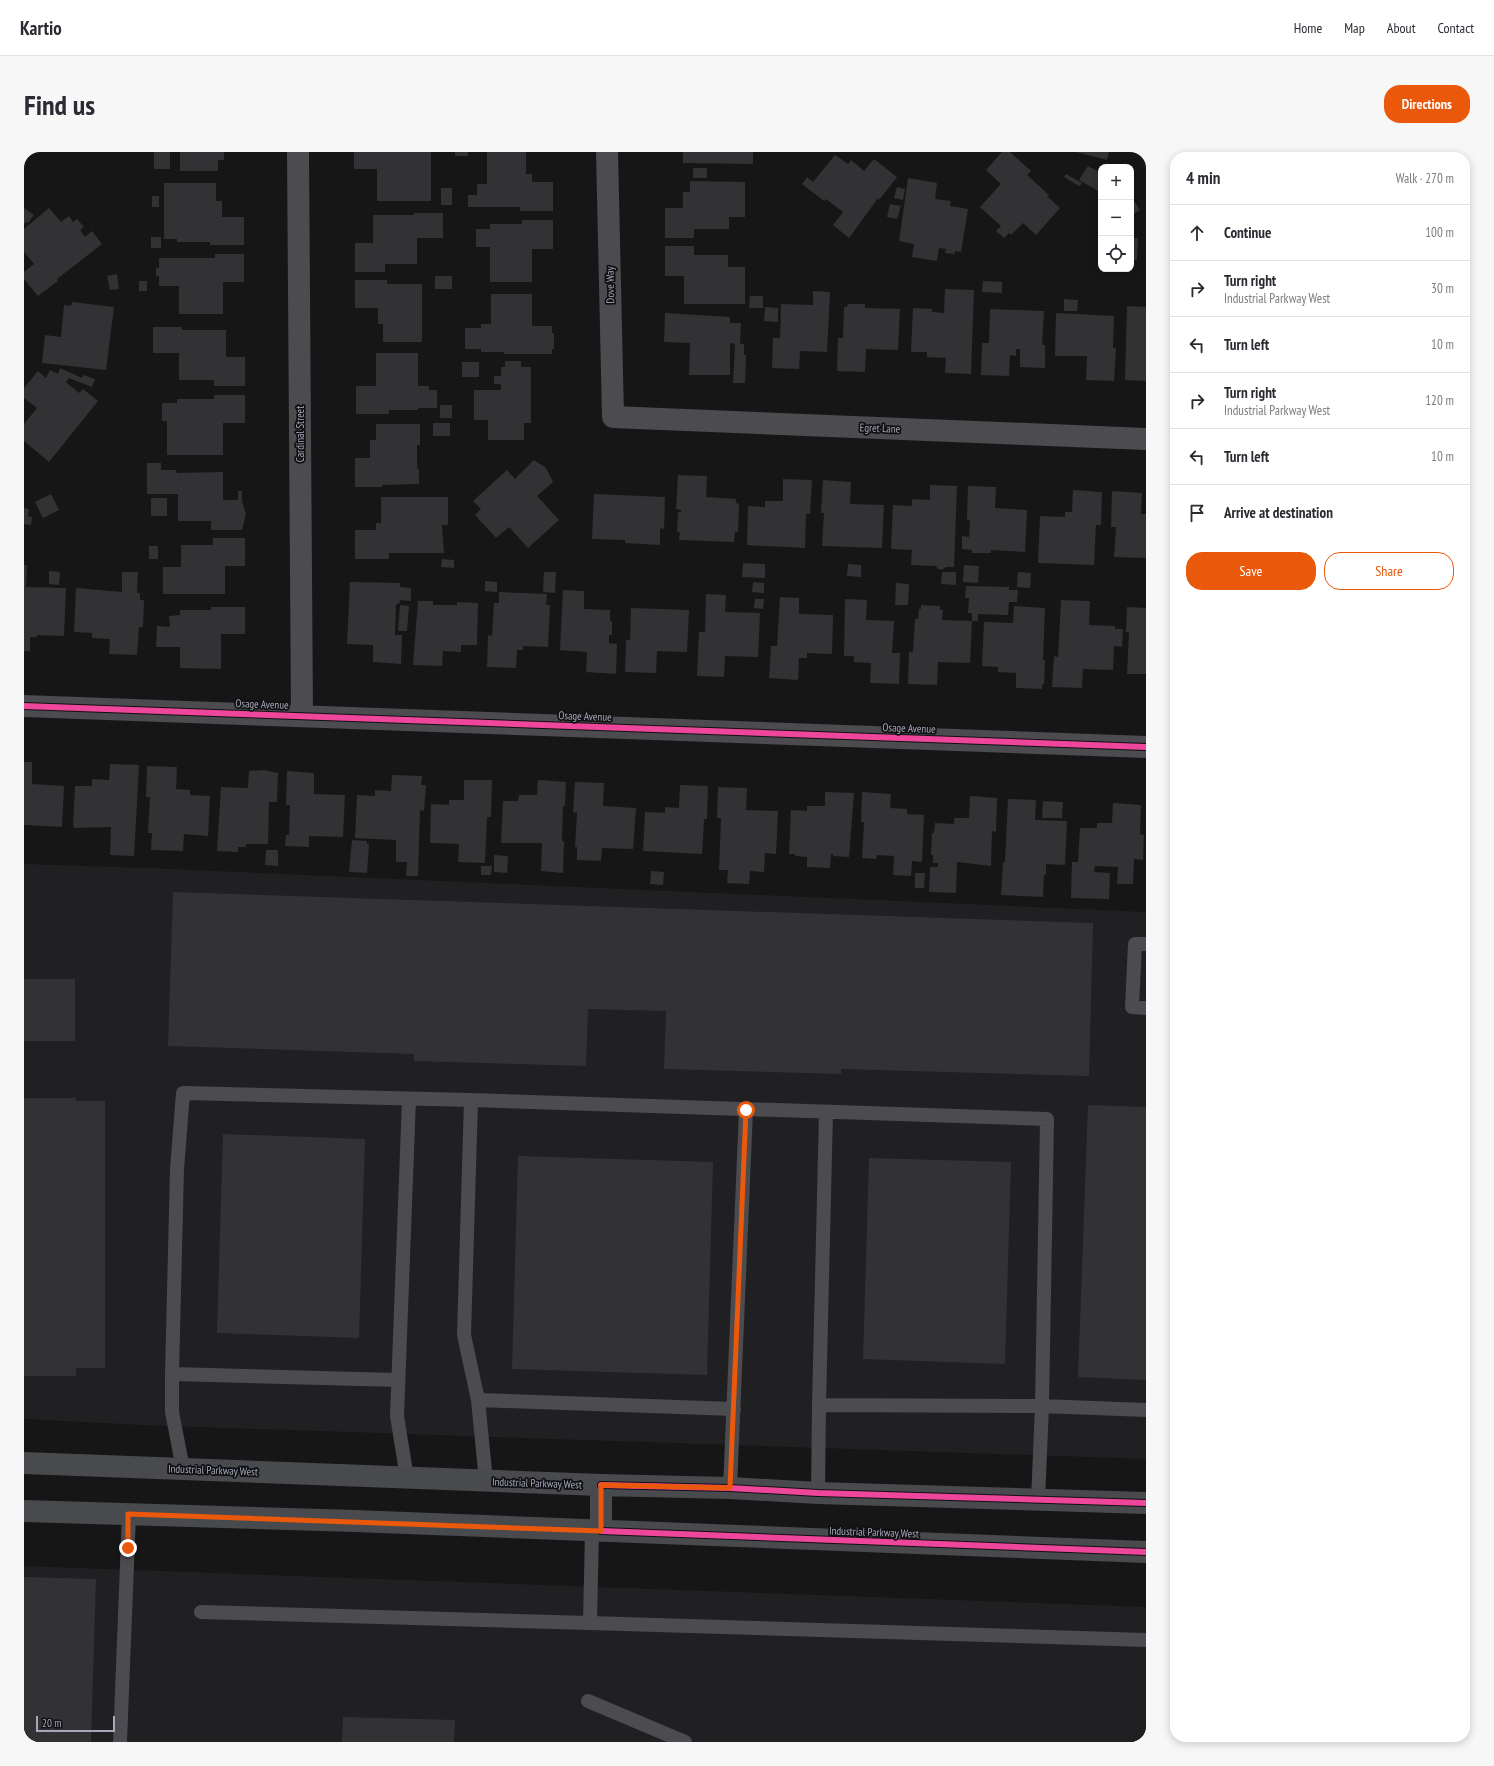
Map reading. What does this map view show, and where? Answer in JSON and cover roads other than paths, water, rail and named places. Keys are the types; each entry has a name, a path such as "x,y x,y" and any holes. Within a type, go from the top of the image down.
{"main road":[{"name":"Industrial Parkway West","path":"24,1463 486,1481 730,1488 818,1493 1146,1503"},
{"path":"596,1531 601,1485"},
{"name":"Industrial Parkway West","path":"24,1511 1146,1552"}],"street":[{"name":"Cardinal Street","path":"298,152 302,715"},
{"name":"Dove Way","path":"607,152 613,417"},
{"name":"Egret Lane","path":"613,417 1146,439"},
{"name":"Osage Avenue","path":"24,706 1146,747"}],"lane":[{"path":"1146,944 1135,944 1132,1008 1146,1008"},
{"path":"183,1469 172,1412 177,1169 182,1093 471,1100 1048,1120 1042,1406 1038,1500"},
{"path":"407,1478 397,1416 409,1099"},
{"path":"471,1100 464,1335 478,1400 486,1481"},
{"path":"730,1488 746,1110"},
{"path":"818,1493 818,1405 826,1112"},
{"path":"172,1374 398,1380"},
{"path":"478,1400 734,1409"},
{"path":"818,1405 1042,1406 1146,1410"},
{"path":"120,1742 128,1514"},
{"path":"590,1623 596,1531"},
{"path":"201,1612 1146,1640"},
{"path":"588,1701 685,1742"}]}
